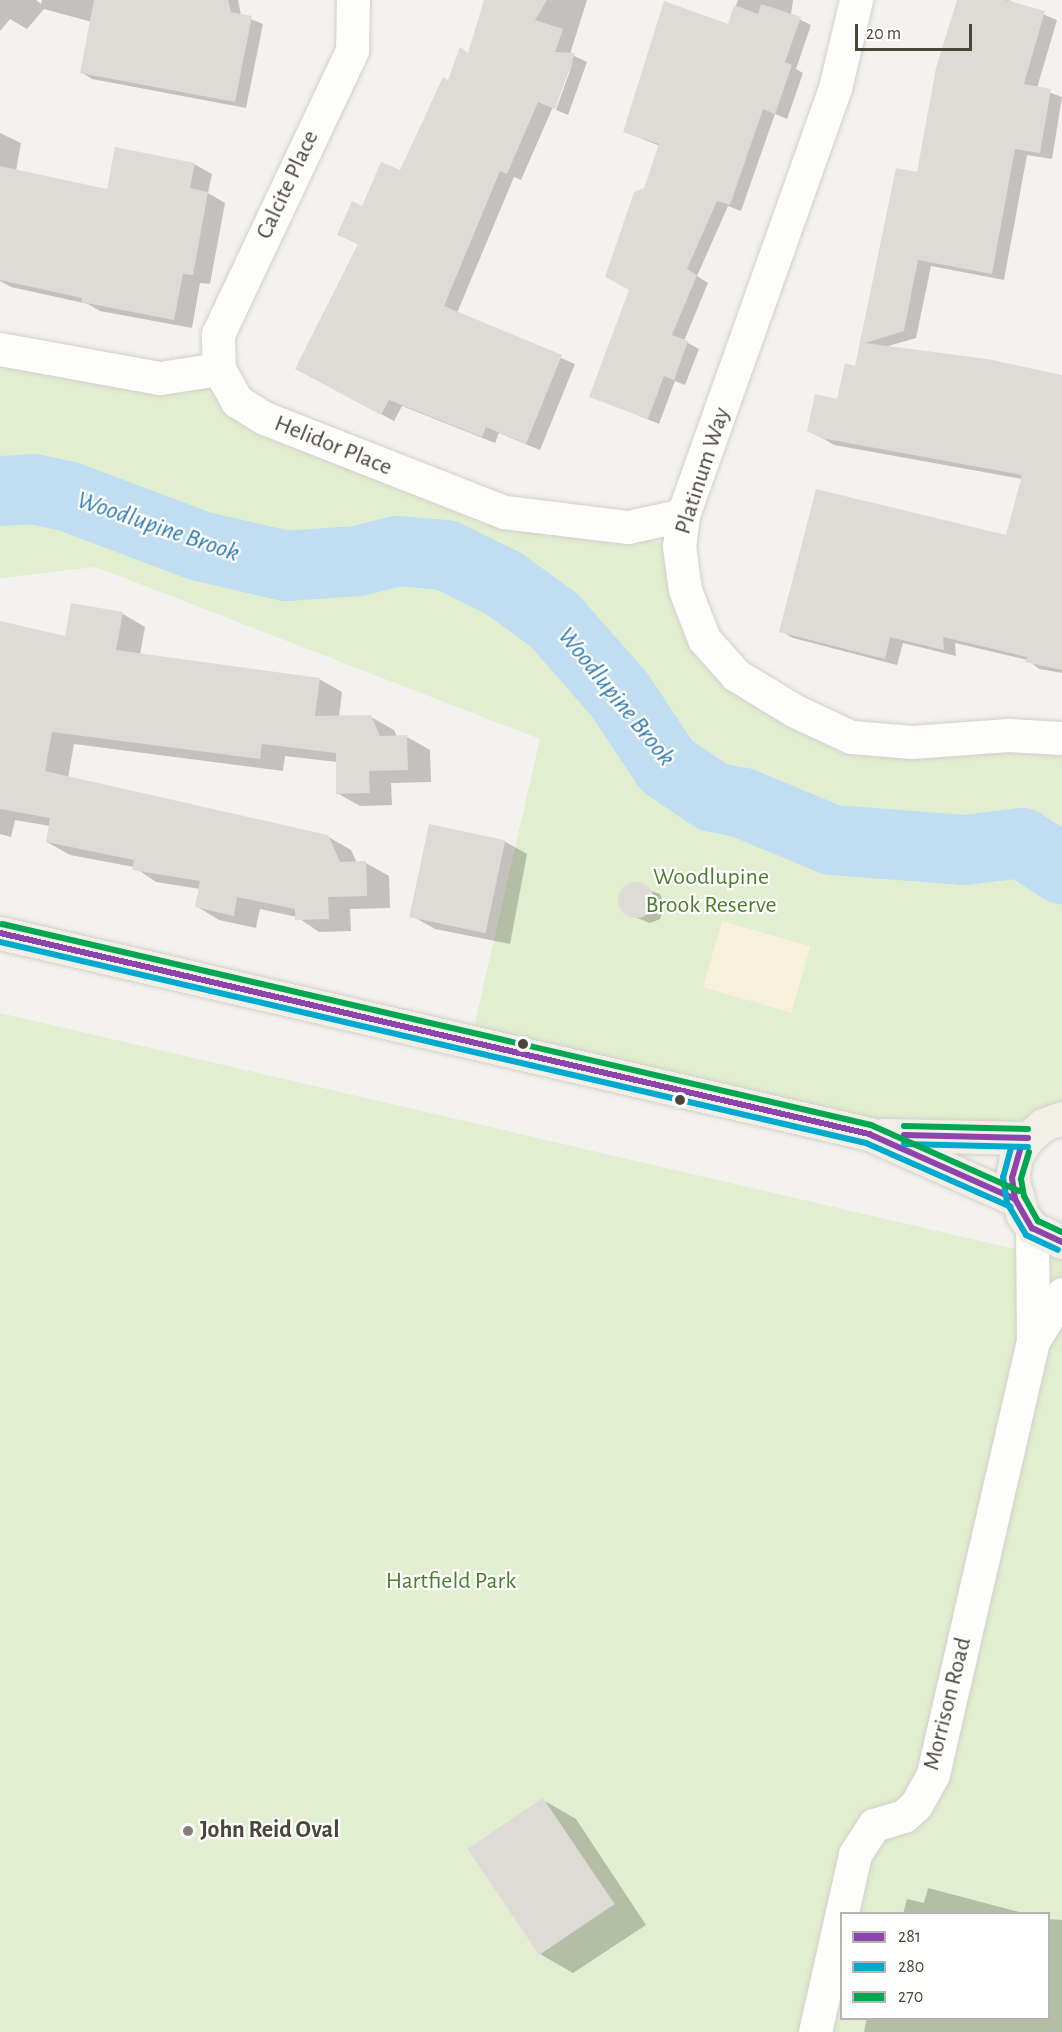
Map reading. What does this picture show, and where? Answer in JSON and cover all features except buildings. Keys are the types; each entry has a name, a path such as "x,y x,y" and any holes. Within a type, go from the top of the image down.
{"main road":[{"path":"0,933 869,1134 1015,1199"},
{"path":"1062,1118 1043,1125 1028,1138 1016,1156 1012,1178 1015,1199 1032,1228 1062,1242"},
{"path":"869,1134 1028,1138"}],"street":[{"name":"Calcite Place","path":"219,369 218,334 352,50 353,0"},
{"name":"Platinum Way","path":"856,0 836,88 681,531 685,590 704,639 736,675 795,711 851,737 912,742 1008,735 1062,738"},
{"path":"0,349 159,378 219,369"},
{"name":"Helidor Place","path":"219,369 237,401 264,418 504,512 681,531"},
{"name":"Morrison Road","path":"841,1912 848,1880 862,1838 874,1825 904,1816 916,1805 933,1774 1033,1341 1032,1228"},
{"name":"Morrison Road","path":"1033,1341 1062,1294"},
{"name":"Morrison Road","path":"815,2032 840,1917"}],"green space":[{"name":"Woodlupine Brook Reserve","path":"0,343 219,369 237,401 504,512 679,546 704,639 851,737 1062,738 1062,1118 869,1134 471,1040 540,739 96,567 0,578"},
{"name":"Hartfield Park","path":"0,1013 1062,1260 1062,2032 0,2032"}],"sand":[{"path":"722,921 810,946 791,1013 703,987"}],"waterway":[{"name":"Woodlupine Brook","path":"0,491 33,489 67,496 200,546 286,566 358,561 397,551 446,555 503,583 554,620 619,694 667,766 713,797 743,803 832,840 964,850 1022,843 1062,869"}],"transit line":[{"name":"270","path":"2,924 871,1125 1019,1191"},
{"name":"281","path":"0,933 869,1134 1015,1199"},
{"name":"280","path":"0,942 866,1143 1011,1207"},
{"name":"270","path":"904,1126 1028,1129"},
{"name":"281","path":"904,1135 1028,1138"},
{"name":"280","path":"904,1144 1028,1147"},
{"name":"280","path":"1011,1148 1003,1177 1007,1203 1026,1235 1058,1250"},
{"name":"281","path":"1020,1150 1012,1178 1015,1199 1032,1228 1062,1242"},
{"name":"270","path":"1029,1152 1021,1179 1024,1196 1038,1221 1062,1232"}],"place":[{"name":"John Reid Oval","path":"188,1831"}]}
